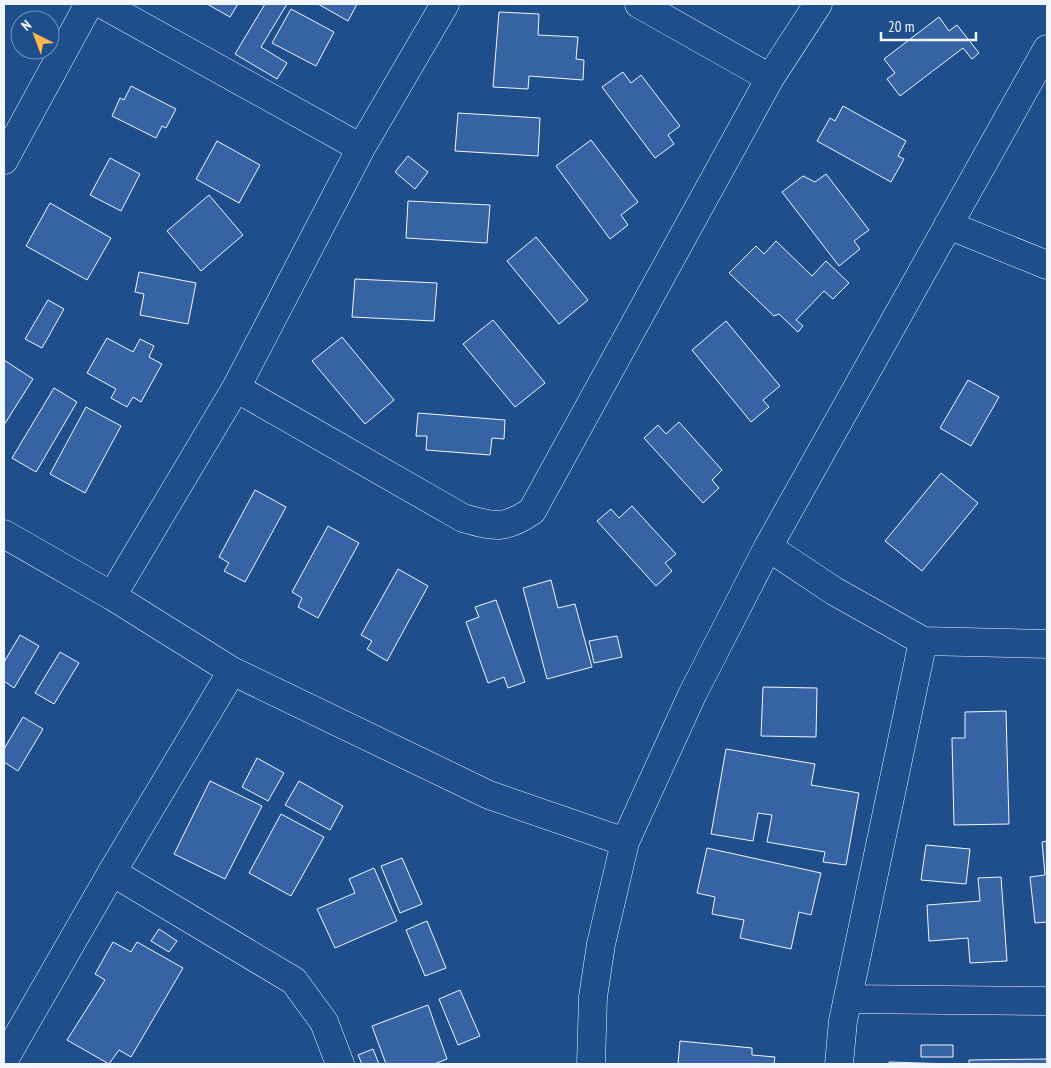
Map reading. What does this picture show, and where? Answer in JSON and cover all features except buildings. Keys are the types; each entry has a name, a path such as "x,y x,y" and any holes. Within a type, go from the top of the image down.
{"street":[{"path":"4,160 89,4"},
{"path":"102,4 361,148"},
{"path":"112,596 236,388 361,148 445,4"},
{"path":"639,4 770,78"},
{"path":"236,388 463,518 493,526 515,523 532,511 770,78 818,4"},
{"path":"591,1064 593,997 601,944 625,842 692,695 768,547 1047,49"},
{"path":"948,225 1047,265"},
{"path":"4,534 112,596 232,671 489,795 625,842"},
{"path":"768,547 834,591 923,641 1047,644"},
{"path":"838,1064 848,999 923,641"},
{"path":"4,1060 112,872 232,671"},
{"path":"112,872 294,981 324,1022 340,1064"},
{"path":"848,999 1047,1001"}]}
